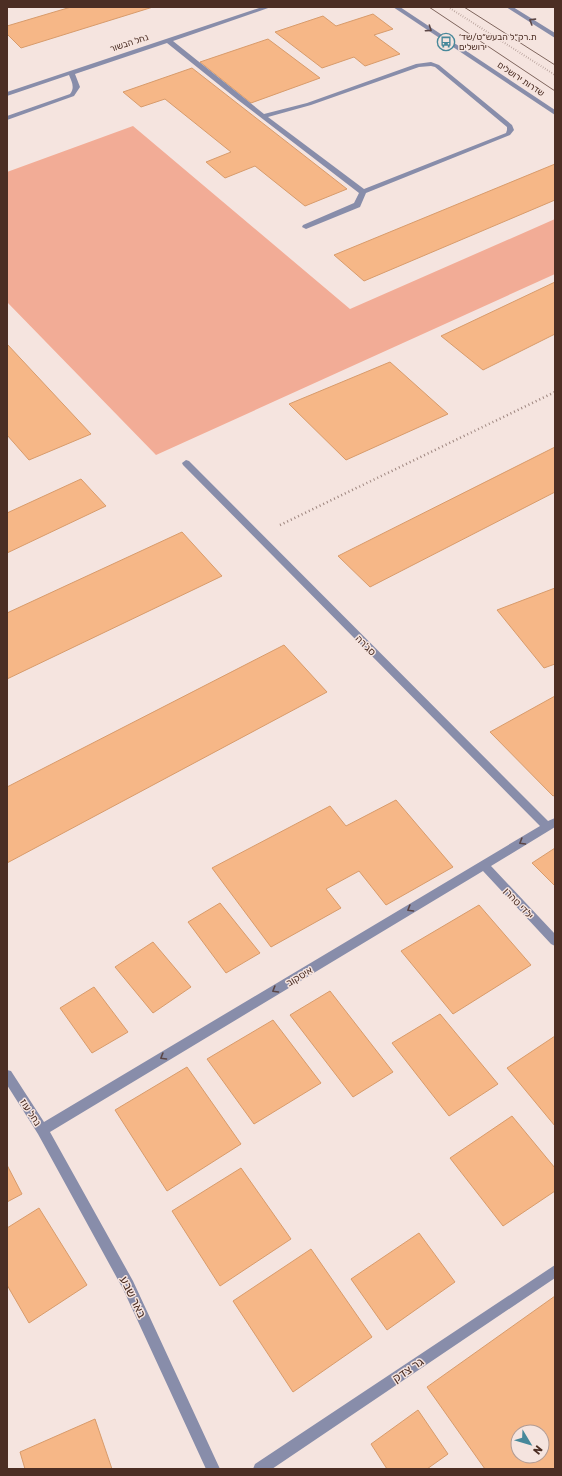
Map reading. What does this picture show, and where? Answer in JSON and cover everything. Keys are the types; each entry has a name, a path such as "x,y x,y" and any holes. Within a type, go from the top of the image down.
{"street":[{"name":"נחל הבשור","path":"7,94 268,7"},
{"name":"שדרות ירושלים","path":"396,7 555,113"},
{"path":"509,7 555,36"},
{"path":"168,40 363,192"},
{"path":"264,116 309,104 418,65 431,64 446,72 510,126 511,130 508,134 363,192"},
{"path":"7,118 72,95 76,92 77,87 71,72"},
{"path":"306,227 357,205 363,192"},
{"name":"סג'רה","path":"186,463 551,824"},
{"name":"איסקוב","path":"42,1130 551,824"},
{"name":"ילדי טהרן","path":"484,865 555,941"},
{"name":"נחל עוז","path":"7,1075 42,1130"},
{"name":"באר שבע","path":"42,1130 128,1285 213,1469"},
{"name":"גר צדק","path":"260,1469 555,1271"}],"path":[{"path":"448,7 555,76"},
{"path":"258,535 555,392"}],"shaded area":[{"path":"133,126 350,309 555,219 555,274 156,455 7,302 7,172"}],"building":[{"path":"71,7 153,7 21,48 7,34 7,26"},
{"path":"373,14 393,29 374,35 400,54 365,66 354,57 322,68 275,32 323,16 336,26"},
{"path":"268,39 320,78 251,103 200,62"},
{"path":"192,68 347,189 305,206 255,166 225,178 206,162 231,152 165,99 141,107 123,92"},
{"path":"555,164 555,200 364,281 334,255"},
{"path":"555,282 555,334 483,370 441,336"},
{"path":"7,344 91,434 29,460 7,435"},
{"path":"390,362 448,414 346,460 289,404"},
{"path":"555,447 555,492 370,587 338,556"},
{"path":"81,479 106,506 7,553 7,513"},
{"path":"182,532 222,576 7,679 7,613"},
{"path":"555,588 555,664 544,668 497,610"},
{"path":"284,645 327,692 7,863 7,787"},
{"path":"555,696 555,795 553,796 490,732"},
{"path":"396,800 453,867 386,905 359,871 326,889 341,908 271,947 212,868 330,806 346,826"},
{"path":"555,848 555,886 532,863"},
{"path":"220,903 260,953 226,973 188,922"},
{"path":"479,905 531,965 453,1014 401,951"},
{"path":"153,942 191,987 153,1013 115,967"},
{"path":"94,987 128,1032 92,1053 60,1008"},
{"path":"330,991 393,1072 353,1097 290,1015"},
{"path":"440,1014 498,1084 449,1116 392,1043"},
{"path":"273,1020 321,1083 254,1124 207,1059"},
{"path":"555,1036 555,1126 507,1068"},
{"path":"187,1067 241,1144 167,1191 115,1110"},
{"path":"512,1116 555,1168 555,1191 503,1226 450,1158"},
{"path":"7,1165 22,1194 7,1202"},
{"path":"241,1168 291,1239 220,1286 172,1211"},
{"path":"39,1208 87,1285 29,1323 7,1285 7,1228"},
{"path":"419,1233 455,1282 387,1330 351,1279"},
{"path":"311,1249 372,1337 293,1392 233,1301"},
{"path":"555,1296 555,1469 485,1469 427,1387"},
{"path":"418,1410 448,1454 427,1469 387,1469 371,1444"},
{"path":"95,1419 112,1469 25,1469 20,1452"}],"tram line":[{"path":"429,7 555,91"},
{"path":"464,7 555,65"}],"place":[{"name":"ת.רק״ל הבעש״ט/שד׳ ירושלים","path":"446,42"}]}
